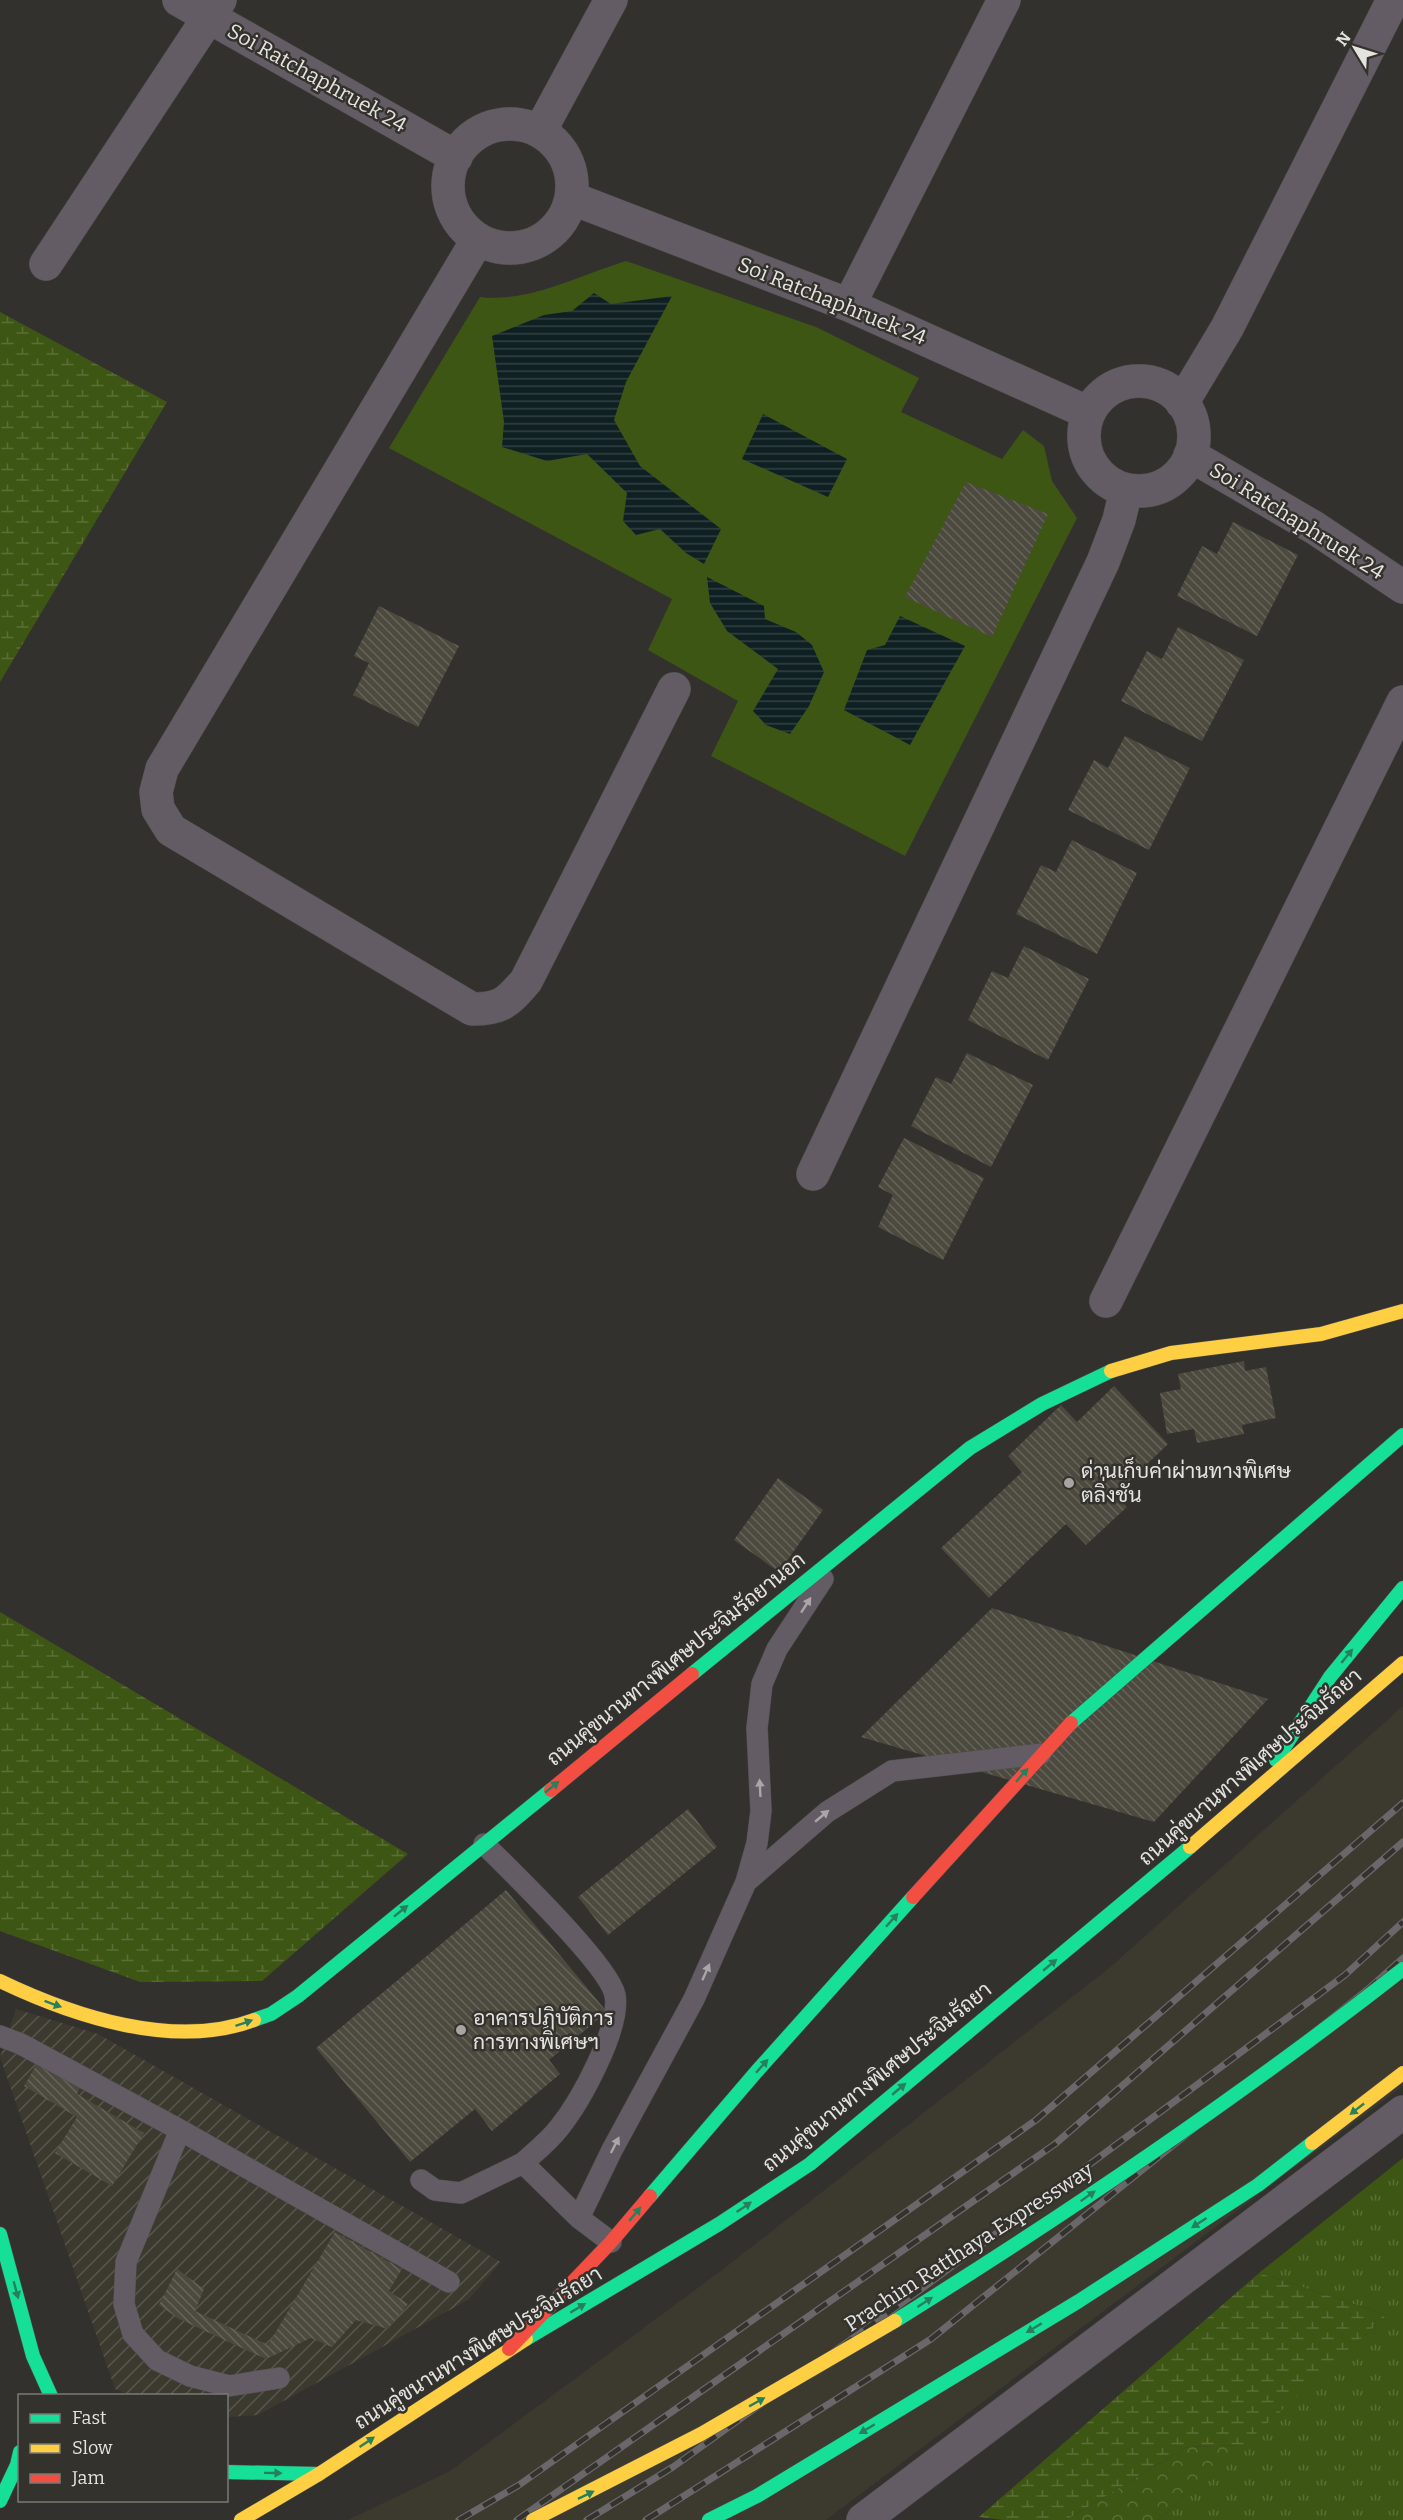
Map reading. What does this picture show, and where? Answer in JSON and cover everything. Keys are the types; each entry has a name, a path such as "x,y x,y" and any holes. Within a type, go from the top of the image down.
{"main road":[{"name":"ถนนคู่ขนานทางพิเศษประจิมรัถยานอก","path":"0,1981 23,1993 83,2015 130,2025 193,2033 234,2027 270,2015 298,1996 970,1448 1037,1405 1084,1382 1127,1365 1172,1353 1295,1338 1366,1324 1403,1311"},
{"path":"509,2349 611,2242 757,2072 1065,1728 1403,1436"},
{"path":"1256,1792 1330,1677 1403,1588"},
{"name":"ถนนคู่ขนานทางพิเศษประจิมรัถยา","path":"241,2520 319,2474 509,2349 719,2224 810,2164 1256,1792 1403,1663"},
{"name":"Prachim Ratthaya Expressway","path":"533,2520 618,2479 874,2335 1059,2216 1338,2020 1403,1969"},
{"path":"709,2520 767,2490 1079,2301 1258,2185 1403,2073"},
{"path":"0,2234 33,2356 50,2394"},
{"path":"30,2386 33,2356"},
{"path":"0,2501 18,2461"},
{"path":"228,2472 319,2474"}],"street":[{"name":"Soi Ratchaphruek 24","path":"179,0 215,9 456,156"},
{"path":"540,131 611,0"},
{"path":"849,305 1004,0"},
{"path":"813,1174 1103,562 1119,520 1126,490 1112,484 1090,463 1084,448 1084,430 1089,413 1102,395 1122,384 1144,381 1166,388 1182,403 1227,328 1393,0"},
{"path":"46,264 215,9"},
{"path":"502,124 522,124 540,131 553,141 563,153 570,167 573,182 571,198 562,220 546,237 524,247 500,248 478,239 463,228 453,211 448,193 449,174 456,156 467,140 484,130 502,124"},
{"name":"Soi Ratchaphruek 24","path":"571,198 849,305 1089,413"},
{"path":"478,239 162,769 156,792 158,809 171,830 228,865 472,1009 494,1009 512,997 526,981 674,689"},
{"name":"Soi Ratchaphruek 24","path":"1126,490 1146,491 1165,484 1180,472 1190,455 1194,437 1191,419 1182,403"},
{"name":"Soi Ratchaphruek 24","path":"1190,455 1315,528 1403,587"},
{"path":"1106,1301 1403,702"},
{"path":"862,2520 1403,2112"}],"lane":[{"path":"579,2218 612,2150 694,1999 746,1882 758,1843 761,1811 757,1728 762,1684 777,1649 840,1552"},
{"path":"746,1882 827,1812 892,1771 1041,1754"},
{"path":"421,2180 435,2190 461,2193 523,2163 559,2128 596,2068 614,2017 615,1995 605,1973 540,1901 484,1844"},
{"path":"0,2036 21,2044 180,2130 449,2282"},
{"path":"180,2130 126,2262 124,2304 133,2334 157,2360 190,2376 229,2386 279,2378"},
{"path":"523,2163 579,2218 611,2242"}],"shaded area":[{"path":"594,293 611,304 672,296 626,382 614,420 640,466 721,529 704,564 686,553 660,529 636,535 623,521 627,493 587,454 547,461 502,447 504,422 492,336 544,315 572,311"},
{"path":"763,414 847,459 828,497 742,459"},
{"path":"707,577 764,606 765,619 796,632 812,645 824,672 809,706 790,734 766,725 753,711 778,669 727,631 710,603"},
{"path":"900,616 965,646 910,745 844,710 867,650 885,645"},
{"path":"1403,1706 1403,2086 826,2520 348,2520 450,2471 718,2273 1108,1969"},
{"path":"16,2009 98,2034 501,2262 468,2300 258,2415 228,2417 228,2394 127,2394 115,2389 0,2057"}],"green space":[{"path":"626,261 816,327 919,378 901,412 1002,459 1023,430 1044,446 1052,481 1077,518 905,856 711,756 738,701 648,650 672,599 389,448 480,297 498,298 536,292"},
{"path":"0,312 167,402 0,682"},
{"path":"0,1612 408,1854 262,1981 140,1982 0,1931"},
{"path":"1403,2158 1403,2520 1158,2520 1387,2315 1259,2273"},
{"path":"1259,2273 1387,2315 1243,2445 1187,2447 1066,2520 1003,2520 979,2517"},
{"path":"1243,2445 1158,2520 1066,2520 1187,2447"}],"building":[{"path":"966,482 1048,514 992,637 905,597"},
{"path":"1233,522 1298,555 1257,636 1177,596 1202,546 1217,554"},
{"path":"379,606 459,646 418,727 353,695 369,663 354,656"},
{"path":"1178,627 1244,660 1202,741 1121,701 1147,651 1162,659"},
{"path":"1125,736 1190,768 1149,850 1068,810 1094,760 1108,768"},
{"path":"1072,840 1137,873 1097,954 1016,914 1041,865 1056,872"},
{"path":"1024,946 1089,979 1048,1060 968,1020 992,971 1008,978"},
{"path":"967,1053 1033,1085 991,1167 911,1126 936,1077 951,1084"},
{"path":"904,1138 984,1178 943,1260 878,1227 893,1195 878,1187"},
{"path":"1244,1361 1245,1371 1266,1367 1276,1418 1242,1425 1244,1434 1197,1443 1194,1429 1167,1434 1160,1393 1181,1389 1178,1374"},
{"name":"ด่านเก็บค่าผ่านทางพิเศษ ตลิ่งชัน","path":"1114,1386 1168,1444 1116,1494 1127,1507 1086,1545 1066,1524 989,1598 941,1548 1022,1472 1008,1456 1061,1405 1077,1422"},
{"path":"778,1478 823,1510 779,1572 734,1540"},
{"path":"992,1608 1268,1699 1154,1822 861,1737"},
{"path":"688,1809 717,1847 608,1935 578,1897"},
{"name":"อาคารปฏิบัติการ การทางพิเศษฯ","path":"506,1890 607,2012 549,2060 560,2074 492,2131 475,2109 410,2162 316,2048"},
{"path":"38,2062 80,2087 77,2094 144,2133 112,2186 55,2153 77,2117 24,2086"},
{"path":"335,2232 402,2269 389,2291 408,2304 388,2329 356,2320 332,2347 311,2338 266,2359 179,2319 159,2305 177,2269 204,2289 195,2311 268,2345"}],"railway":[{"path":"459,2520 519,2485 1036,2120 1403,1803"},
{"path":"517,2520 1055,2144 1403,1842"},
{"path":"587,2520 673,2467 920,2290 1345,1975 1403,1922"},
{"path":"646,2520 931,2339 1367,1990 1403,1958"}],"traffic: fast":[{"path":"692,1674 970,1448 1042,1404 1111,1371"},
{"path":"1071,1723 1403,1435"},
{"path":"1276,1760 1330,1677 1403,1588"},
{"path":"254,2020 271,2014 298,1996 551,1790"},
{"path":"526,2339 719,2224 810,2164 1190,1847"},
{"path":"650,2196 757,2071 913,1897"},
{"path":"895,2321 1154,2152 1280,2062 1403,1969"},
{"path":"709,2520 757,2496 1079,2301 1258,2185 1312,2143"},
{"path":"0,2234 33,2356 50,2394"},
{"path":"0,2501 18,2461"},
{"path":"228,2472 319,2474"}],"traffic: slow":[{"path":"1111,1371 1171,1353 1321,1334 1403,1311"},
{"path":"1190,1847 1403,1663"},
{"path":"0,1981 59,2006 124,2025 158,2030 191,2031 223,2028 254,2020"},
{"path":"1312,2143 1403,2073"},
{"path":"533,2520 701,2434 895,2321"},
{"path":"241,2520 319,2474 526,2339"}],"traffic: jam":[{"path":"551,1790 692,1674"},
{"path":"913,1897 1071,1723"},
{"path":"509,2349 611,2242 650,2196"}],"place":[{"name":"ด่านเก็บค่าผ่านทางพิเศษ ตลิ่งชัน","path":"1069,1483"},
{"name":"อาคารปฏิบัติการ การทางพิเศษฯ","path":"461,2030"}]}
